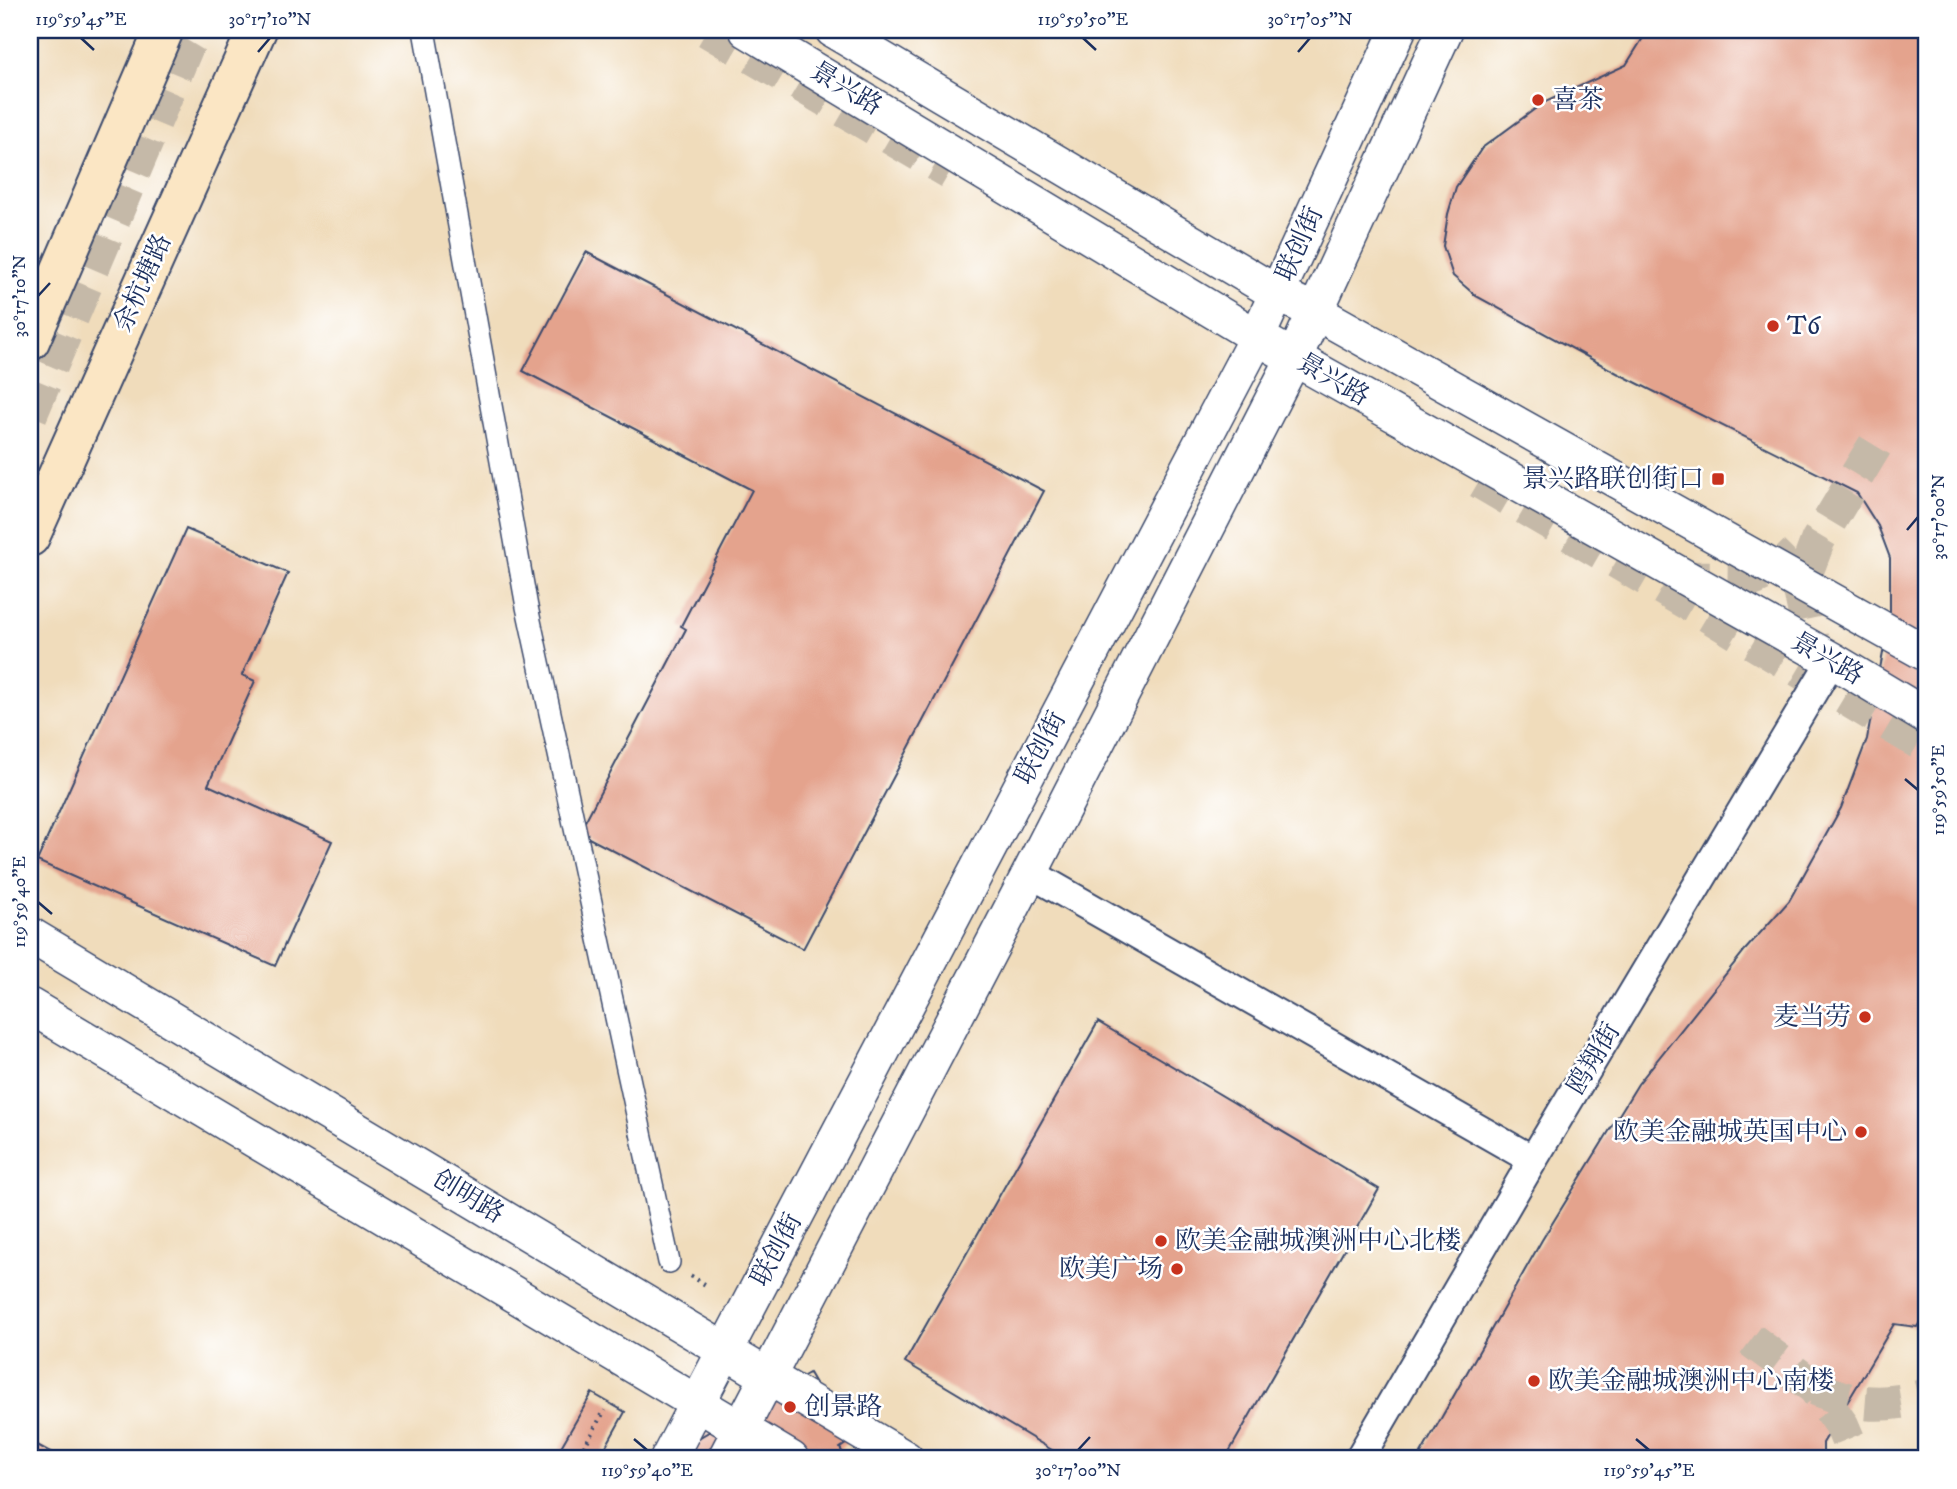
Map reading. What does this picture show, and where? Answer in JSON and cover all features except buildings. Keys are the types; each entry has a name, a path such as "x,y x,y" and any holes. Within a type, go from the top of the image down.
{"main road":[{"path":"30,341 164,30"},
{"name":"余杭塘路","path":"30,537 257,30"}],"street":[{"path":"424,30 527,607 669,1262"},
{"name":"景兴路","path":"747,30 1257,337 1832,660 1927,717"},
{"name":"景兴路","path":"833,30 1278,294 1316,312 1927,654"},
{"name":"联创街","path":"668,1459 1257,337 1398,30"},
{"name":"联创街","path":"725,1459 1294,358 1445,30"},
{"name":"鸥翔街","path":"1359,1459 1533,1160 1832,660"},
{"path":"1030,873 1533,1160"},
{"name":"创明路","path":"30,936 906,1459"},
{"path":"30,1006 791,1459"}],"path":[{"path":"577,1459 605,1410"}],"tunnel":[{"path":"30,415 187,45 196,30"},
{"path":"707,30 950,172"},
{"path":"1828,667 1812,644 1800,588 1818,540 1877,442"},
{"path":"1479,481 1927,747"},
{"path":"1675,574 1691,578 1754,579 1785,564 1796,553"},
{"path":"1751,1340 1815,1388 1842,1426 1856,1459"},
{"path":"1815,1388 1848,1400 1868,1403 1894,1402 1927,1395"}],"place":[{"name":"喜茶","path":"1538,100"},
{"name":"T6","path":"1773,326"},
{"name":"景兴路联创街口","path":"1718,479"},
{"name":"麦当劳","path":"1865,1017"},
{"name":"欧美金融城英国中心","path":"1861,1132"},
{"name":"欧美金融城澳洲中心北楼","path":"1161,1241"},
{"name":"欧美广场","path":"1177,1269"},
{"name":"欧美金融城澳洲中心南楼","path":"1534,1381"},
{"name":"创景路","path":"790,1407"}]}
